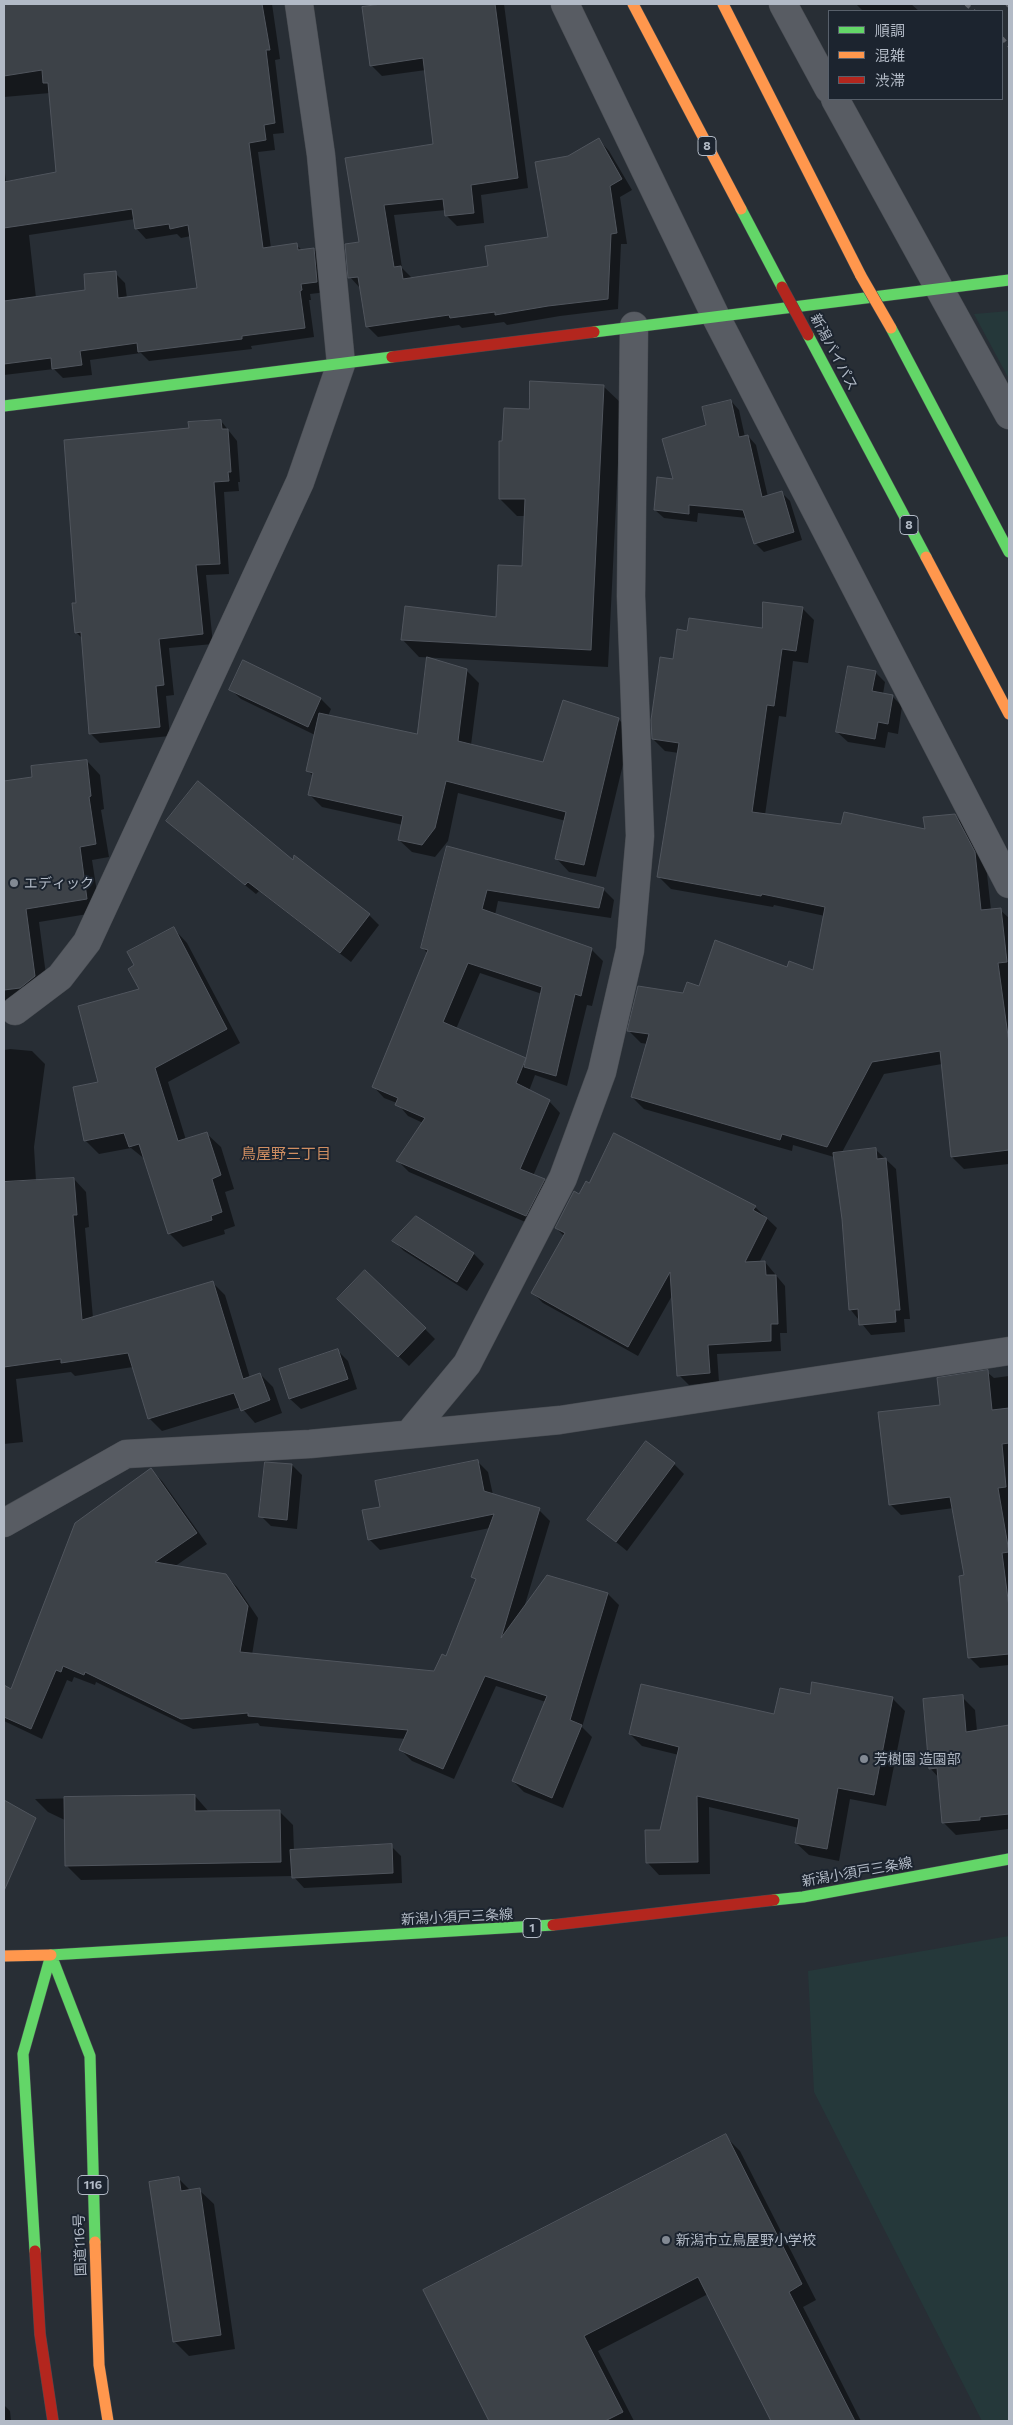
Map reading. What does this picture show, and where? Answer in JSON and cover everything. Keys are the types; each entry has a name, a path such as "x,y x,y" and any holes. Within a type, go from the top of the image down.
{"main road":[{"name":"新潟バイパス","path":"633,4 1009,714"},
{"path":"723,4 861,276 891,328 1009,552"},
{"path":"4,406 1009,280"},
{"name":"新潟小須戸三条線","path":"51,1955 529,1928 803,1897 1009,1859"},
{"path":"4,1956 51,1955 23,2054 40,2334 53,2421"},
{"name":"国道116号","path":"51,1955 90,2056 99,2365 108,2421"}],"street":[{"path":"15,1011 60,977 87,942 300,482 341,364 321,154 299,4"},
{"path":"566,4 716,317 1009,884"},
{"path":"783,4 828,87"},
{"path":"836,100 938,290 1009,415"},
{"path":"409,1434 467,1364 563,1178 602,1072 630,950 640,836 631,596 634,326"},
{"path":"4,1523 126,1454 310,1444 560,1420 1009,1351"}],"shaded area":[{"path":"1009,311 1009,379 974,314"},
{"path":"1009,1936 1009,2421 982,2421 814,2092 808,1971"}],"building":[{"path":"4,4 262,4 270,50 266,50 275,123 264,125 266,140 249,143 263,248 297,243 298,250 314,248 317,282 301,284 302,290 300,291 305,328 242,336 242,339 138,352 137,343 80,351 82,365 52,369 51,358 4,364 4,301 85,290 84,274 116,271 118,298 197,288 188,225 170,229 169,224 135,229 132,209 4,228 4,182 56,172 48,83 43,83 42,70 4,76"},
{"path":"382,4 495,4 518,178 471,185 474,213 445,216 443,199 384,205 394,267 401,266 403,279 488,266 485,246 548,237 535,162 568,156 599,138 622,179 610,186 617,233 611,234 608,299 495,315 495,312 450,318 449,315 366,327 358,277 348,278 345,244 359,242 345,158 433,144 423,58 370,66 362,7"},
{"path":"530,381 604,385 591,650 401,640 405,606 496,617 498,565 522,566 525,499 499,499 499,441 502,441 504,408 529,409"},
{"path":"731,400 739,437 748,435 762,497 782,491 794,532 754,544 743,510 689,505 689,514 654,510 657,477 673,479 662,439 706,425 702,407"},
{"path":"221,420 222,429 228,429 231,472 228,472 229,481 214,482 220,564 196,565 203,634 159,639 164,685 156,686 160,727 89,734 81,632 75,633 72,603 76,603 64,440 189,428 188,422"},
{"path":"763,602 803,607 796,651 782,649 774,706 767,705 752,812 841,824 844,812 925,829 923,817 955,814 975,852 981,910 1001,908 1007,962 998,963 1009,1043 1009,1150 951,1157 940,1051 872,1062 827,1147 782,1134 780,1140 631,1097 649,1034 627,1031 638,986 683,993 687,982 699,986 715,940 787,967 789,961 813,970 825,907 762,894 761,896 657,877 679,743 652,739 651,720 660,657 673,659 677,629 687,631 689,618 762,628"},
{"path":"427,657 467,669 458,741 543,762 563,700 619,718 584,865 555,859 566,812 446,781 435,828 422,845 398,840 403,816 308,795 313,773 306,771 319,713 417,734"},
{"path":"243,660 321,698 308,727 229,690"},
{"path":"848,666 876,671 872,691 893,695 888,724 878,722 875,739 836,732"},
{"path":"87,760 91,796 89,797 96,844 80,847 87,899 26,909 35,976 20,988 4,990 4,781 32,777 31,766"},
{"path":"198,781 293,860 294,855 370,914 340,953 248,882 245,885 166,821"},
{"path":"447,846 604,888 599,908 487,890 482,909 592,948 581,996 575,994 556,1076 524,1067 542,987 468,963 443,1022 526,1058 516,1083 550,1100 520,1169 545,1179 526,1216 396,1161 425,1118 395,1105 398,1098 372,1087 428,950 421,948"},
{"path":"174,927 227,1029 155,1068 178,1141 207,1132 221,1175 212,1179 222,1212 211,1216 212,1220 168,1234 139,1144 129,1147 124,1133 84,1141 73,1087 98,1082 78,1006 139,989 128,969 134,965 127,952"},
{"path":"614,1133 756,1206 753,1210 767,1218 745,1262 765,1261 766,1275 776,1275 778,1324 771,1324 771,1341 708,1345 710,1373 677,1376 670,1272 628,1347 531,1293 565,1233 555,1228 574,1191 579,1194 586,1181 589,1183"},
{"path":"876,1148 877,1159 886,1158 900,1310 895,1310 896,1322 859,1325 858,1309 849,1310 842,1219 833,1153"},
{"path":"74,1178 77,1215 73,1215 82,1320 213,1281 243,1379 260,1373 270,1400 241,1411 234,1393 148,1419 128,1353 61,1363 61,1359 4,1367 4,1182"},
{"path":"416,1216 474,1253 457,1282 392,1241"},
{"path":"365,1270 426,1328 398,1357 337,1299"},
{"path":"338,1349 348,1379 289,1399 279,1369"},
{"path":"988,1370 992,1410 1009,1408 1009,1443 1002,1444 1006,1487 998,1488 1009,1552 1002,1553 1009,1607 1009,1654 968,1658 959,1576 964,1575 950,1497 889,1505 878,1412 940,1405 937,1378"},
{"path":"646,1441 675,1463 616,1542 587,1520"},
{"path":"478,1460 484,1491 540,1508 501,1638 547,1575 608,1593 570,1720 582,1725 552,1798 512,1781 547,1696 485,1676 443,1769 399,1750 408,1730 248,1716 248,1713 181,1719 85,1672 84,1675 63,1666 61,1672 56,1670 31,1729 4,1717 4,1685 11,1689 75,1523 151,1468 197,1533 155,1562 226,1574 248,1606 240,1652 434,1671 442,1654 446,1656 476,1579 471,1577 494,1514 368,1540 362,1510 380,1507 375,1481"},
{"path":"265,1462 292,1464 287,1520 259,1517"},
{"path":"812,1682 893,1697 874,1795 838,1788 827,1849 795,1843 799,1819 697,1796 698,1862 646,1863 645,1830 660,1830 679,1747 629,1734 641,1684 774,1714 780,1688 810,1694"},
{"path":"963,1695 966,1732 1009,1725 1009,1814 980,1817 980,1820 942,1823 937,1768 929,1769 923,1699"},
{"path":"195,1795 195,1811 280,1810 281,1862 65,1866 64,1797"},
{"path":"4,1800 36,1818 4,1891"},
{"path":"392,1844 393,1873 292,1878 290,1850"},
{"path":"726,2134 802,2284 789,2292 855,2421 771,2421 698,2277 584,2336 623,2412 605,2421 489,2421 423,2290"},
{"path":"179,2177 181,2191 200,2188 221,2335 173,2342 149,2182"}],"railway":[{"path":"966,4 973,10"},
{"path":"1003,39 1009,46"}],"traffic: fast":[{"path":"741,209 782,287"},
{"path":"594,332 1009,280"},
{"path":"891,328 1009,552"},
{"path":"808,335 926,557"},
{"path":"4,406 392,357"},
{"path":"774,1900 803,1897 1009,1859"},
{"path":"51,1955 553,1925"},
{"path":"51,1955 90,2056 95,2242"},
{"path":"35,2251 23,2054 51,1955"}],"traffic: slow":[{"path":"633,4 741,209"},
{"path":"723,4 861,276"},
{"path":"861,276 891,328"},
{"path":"926,557 1009,714"},
{"path":"4,1956 51,1955"},
{"path":"95,2242 99,2365 108,2421"}],"traffic: jam":[{"path":"782,287 808,335"},
{"path":"392,357 594,332"},
{"path":"553,1925 774,1900"},
{"path":"35,2251 40,2334 53,2421"}],"place":[{"name":"エディック","path":"14,883"},
{"name":"芳樹園 造園部","path":"864,1759"},
{"name":"新潟市立鳥屋野小学校","path":"666,2240"}],"district":[{"name":"鳥屋野三丁目","path":"286,1154"}]}
